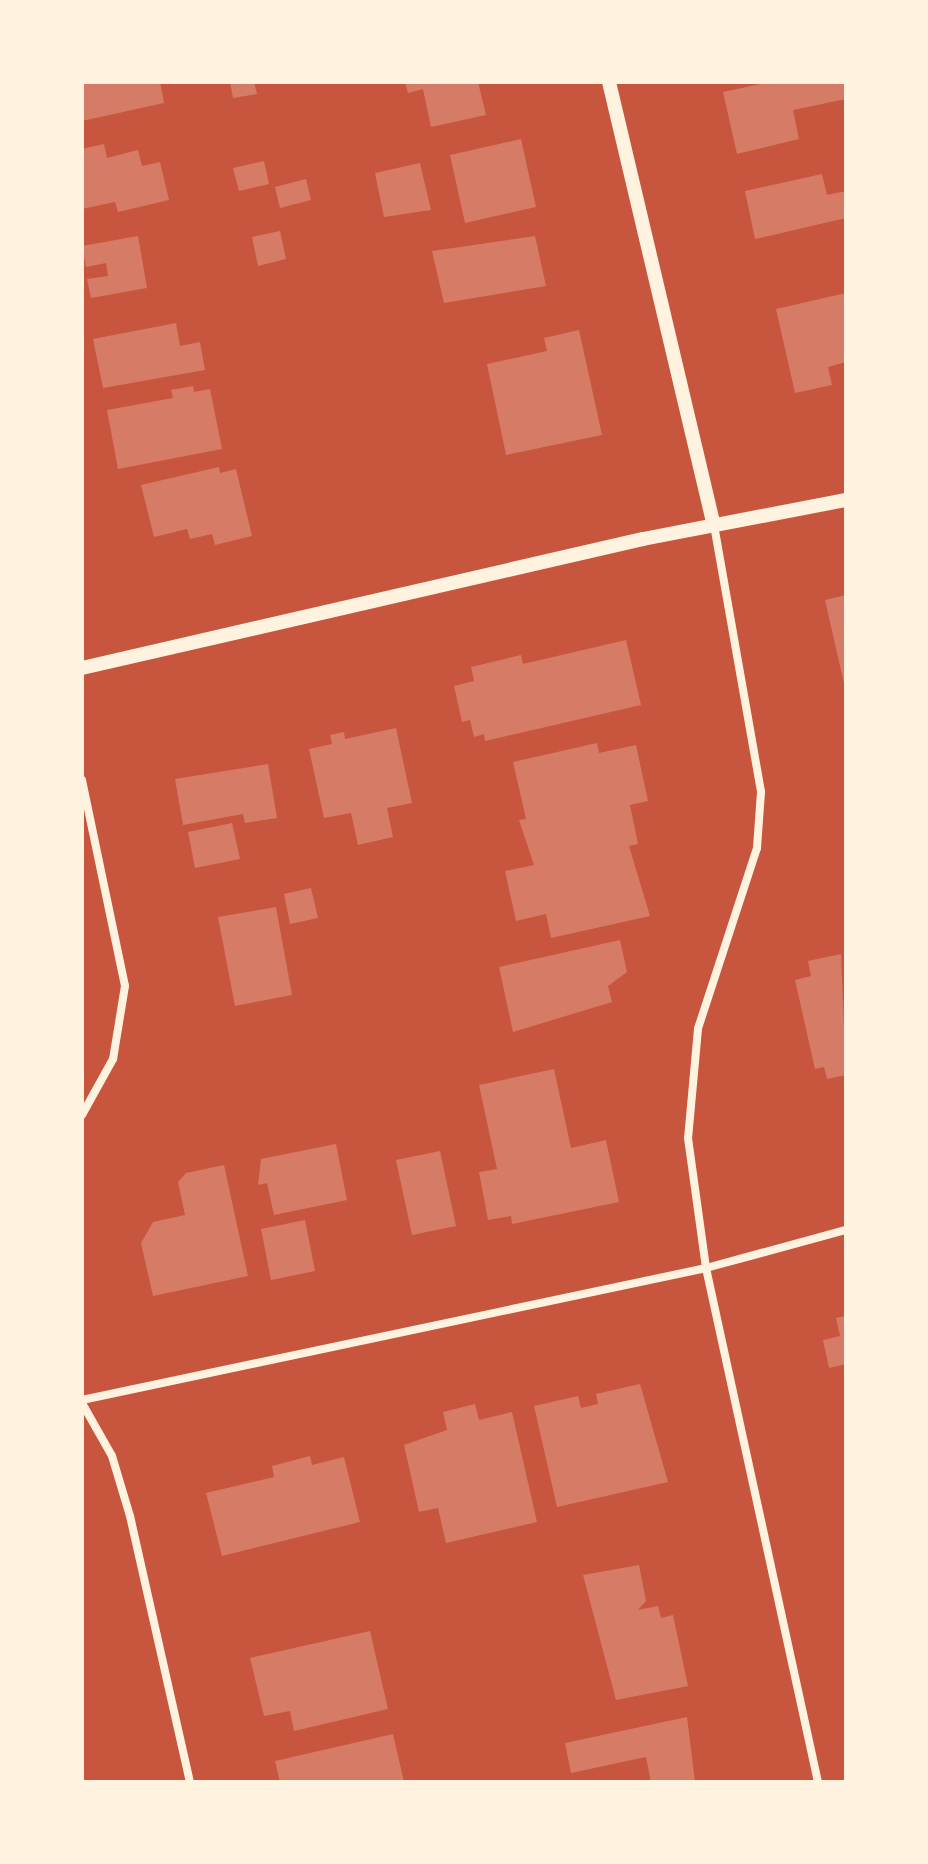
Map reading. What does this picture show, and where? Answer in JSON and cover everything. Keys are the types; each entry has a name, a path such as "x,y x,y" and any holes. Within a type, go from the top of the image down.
{"street":[{"path":"609,82 714,525 761,792 757,848 698,1029 689,1084 688,1138 706,1268 818,1782"},
{"path":"82,668 714,525 846,500"},
{"path":"82,780 125,986 113,1059 82,1115"},
{"path":"190,1782 130,1516 112,1456 82,1402 706,1268 846,1230"}],"building":[{"path":"82,82 160,82 164,103 82,121"},
{"path":"230,82 254,82 257,94 233,98"},
{"path":"405,82 478,82 486,115 431,127 423,89 408,93"},
{"path":"770,82 846,82 846,99 793,110 799,139 737,154 723,92"},
{"path":"521,139 536,207 465,223 450,155"},
{"path":"104,144 107,158 138,150 142,166 160,162 169,200 118,212 115,202 82,209 82,149"},
{"path":"264,161 269,184 239,191 233,168"},
{"path":"420,163 431,210 384,217 375,173"},
{"path":"822,174 827,195 846,191 846,218 755,239 745,191"},
{"path":"306,179 311,200 280,208 275,187"},
{"path":"280,231 286,259 258,266 252,237"},
{"path":"138,236 147,288 91,298 87,279 108,276 106,263 86,267 82,246"},
{"path":"535,236 546,286 444,303 432,251"},
{"path":"846,293 846,362 828,367 832,385 795,393 776,309"},
{"path":"176,323 180,346 200,342 205,370 103,388 93,339"},
{"path":"579,330 602,435 506,455 487,364 547,351 544,338"},
{"path":"193,386 194,392 210,389 222,449 118,469 107,410 173,398 171,390"},
{"path":"219,467 220,473 236,469 252,536 215,545 212,534 190,539 187,529 154,537 141,485"},
{"path":"846,595 846,688 845,688 825,600"},
{"path":"626,640 641,705 485,741 484,734 474,737 470,720 462,722 454,686 474,681 471,667 521,655 523,664"},
{"path":"396,728 412,803 387,808 393,837 358,845 351,813 324,818 309,749 332,744 330,735 344,732 345,739"},
{"path":"597,743 599,753 636,745 648,801 630,805 638,844 629,846 650,916 551,938 546,914 516,921 505,871 534,865 519,820 526,819 513,762"},
{"path":"268,764 277,818 245,823 243,814 183,825 175,779"},
{"path":"232,823 240,859 195,868 188,832"},
{"path":"311,888 318,918 290,924 284,894"},
{"path":"276,907 292,995 235,1006 218,917"},
{"path":"620,940 627,972 608,986 612,1002 513,1032 499,967"},
{"path":"841,954 846,1075 827,1079 824,1067 815,1069 795,980 811,976 808,961"},
{"path":"554,1069 571,1148 606,1140 619,1202 512,1224 511,1216 488,1220 479,1172 497,1169 479,1085"},
{"path":"336,1144 347,1200 274,1215 267,1183 258,1185 261,1159"},
{"path":"440,1151 456,1226 412,1235 396,1160"},
{"path":"224,1165 248,1276 153,1296 141,1243 153,1222 185,1215 178,1182 186,1173"},
{"path":"305,1220 315,1271 271,1280 261,1229"},
{"path":"846,1316 846,1364 829,1368 823,1340 840,1336 836,1318"},
{"path":"640,1384 668,1482 557,1507 534,1406 578,1396 581,1408 598,1404 596,1394"},
{"path":"475,1404 479,1420 512,1412 537,1522 446,1543 438,1508 419,1512 404,1445 447,1430 443,1412"},
{"path":"310,1456 312,1465 344,1457 360,1522 222,1556 206,1493 274,1477 272,1466"},
{"path":"639,1565 646,1601 638,1610 658,1606 661,1618 673,1615 688,1686 616,1700 583,1575"},
{"path":"370,1631 388,1709 294,1731 290,1711 264,1716 250,1658"},
{"path":"687,1717 695,1782 651,1782 646,1757 571,1773 565,1743"},
{"path":"393,1734 404,1782 280,1782 275,1761"}]}
